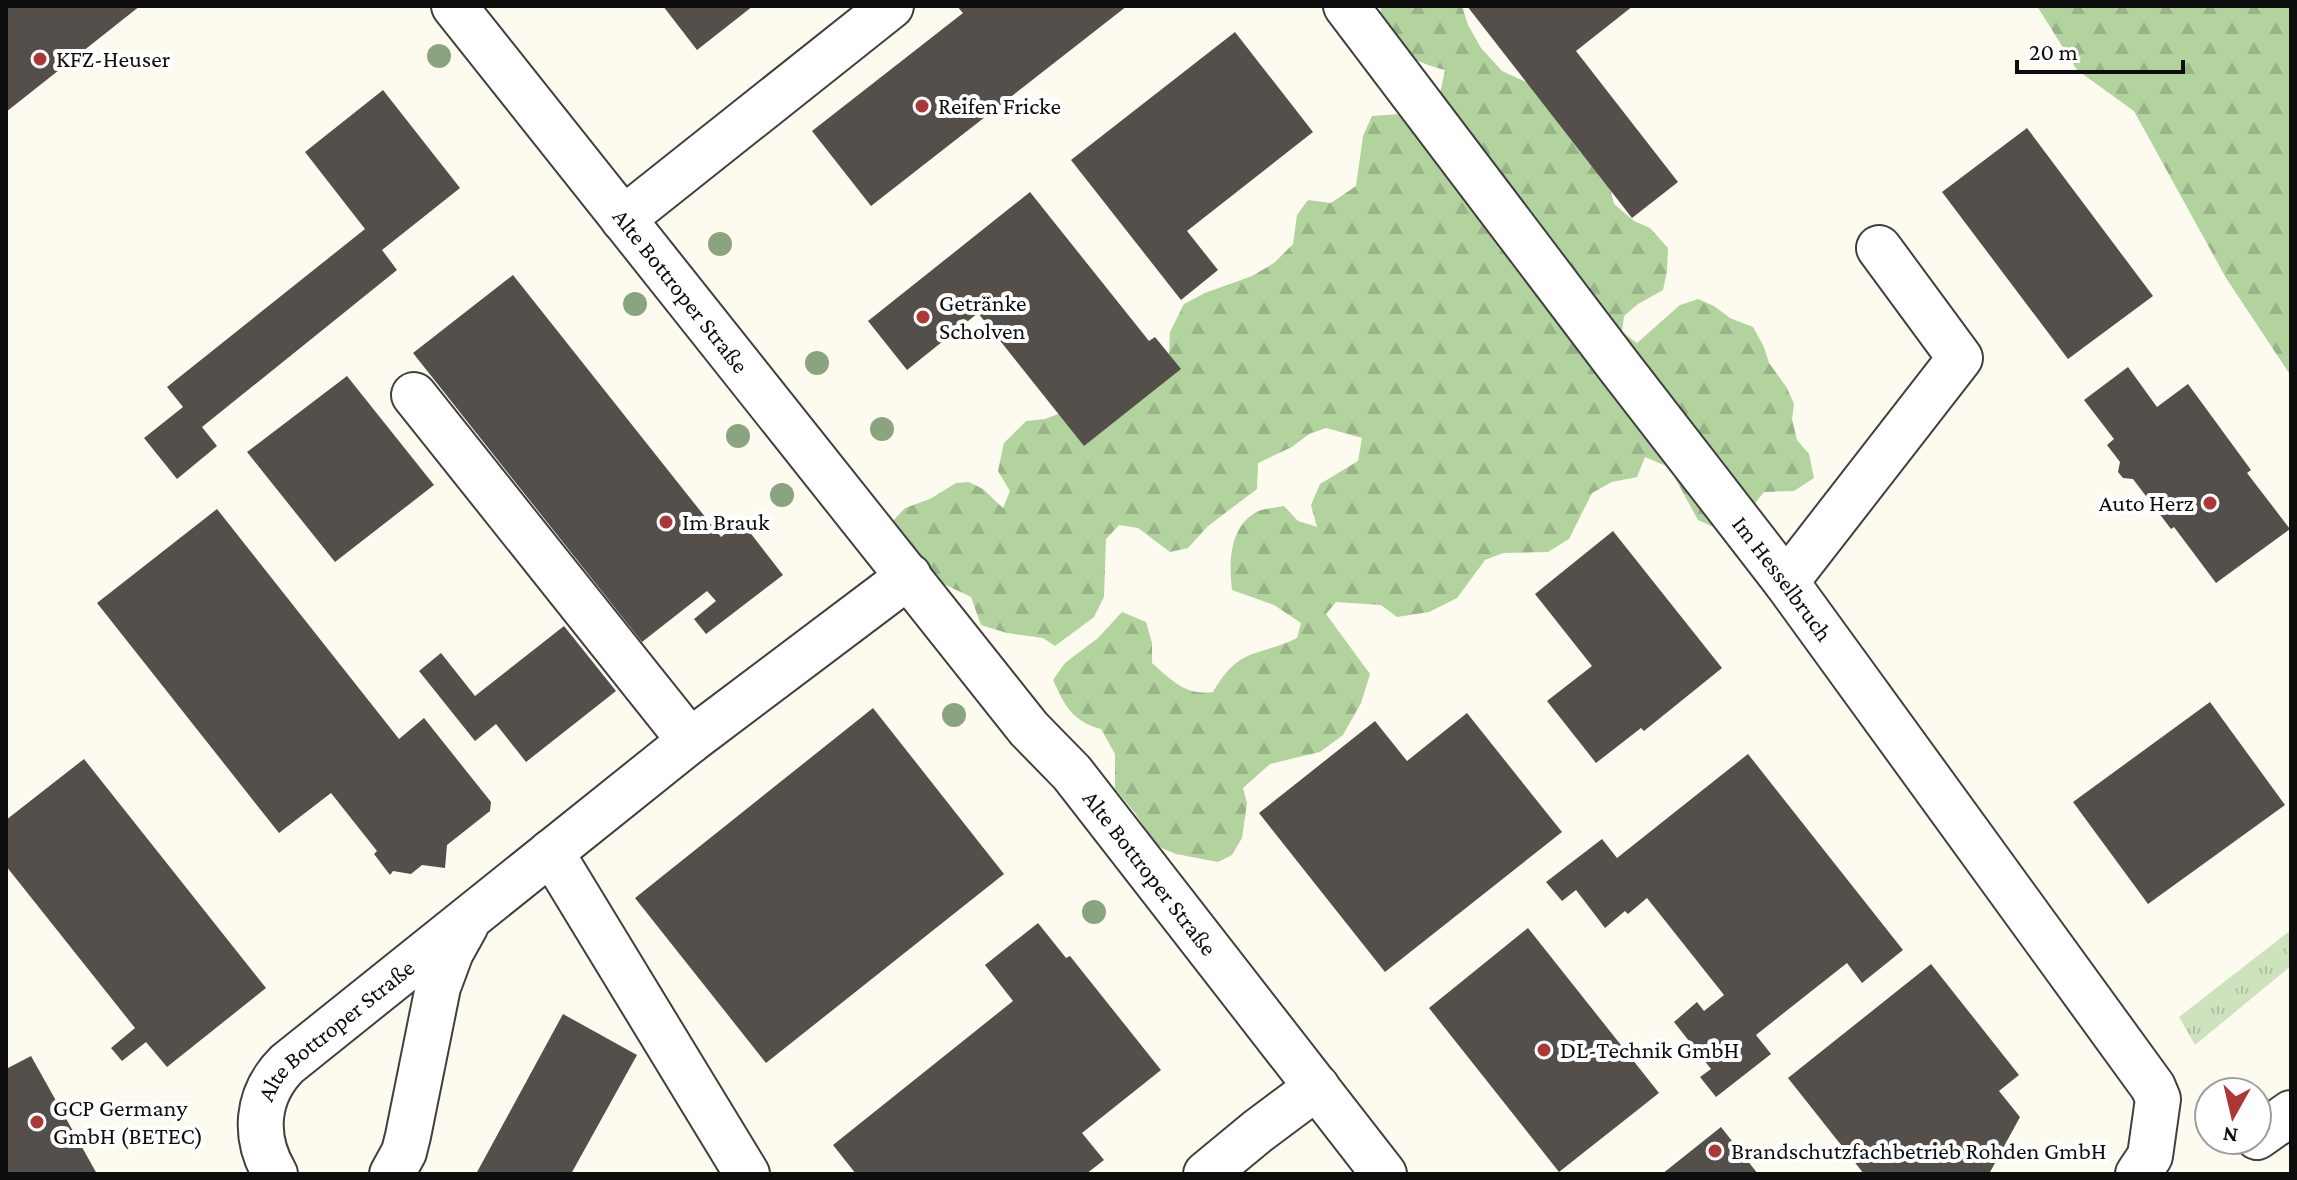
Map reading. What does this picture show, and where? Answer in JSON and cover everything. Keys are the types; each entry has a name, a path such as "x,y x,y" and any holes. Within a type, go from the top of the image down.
{"street":[{"name":"Alte Bottroper Straße","path":"454,6 1029,729 1072,773 1384,1174"},
{"path":"623,219 891,6"},
{"name":"Im Hesselbruch","path":"1346,6 1786,582 2153,1087 2158,1099 2150,1156 2138,1174"},
{"path":"1786,582 1960,358 1879,248"},
{"path":"414,395 690,741"},
{"name":"Alte Bottroper Straße","path":"275,1174 262,1148 260,1118 266,1093 278,1073 318,1037 690,741 909,576"},
{"path":"551,852 747,1174"},
{"name":"Alte Bottroper Straße","path":"392,1174 406,1144 438,987 451,952 472,917"},
{"path":"1206,1174 1317,1087"},
{"path":"2273,1126 2291,1113"}],"green space":[{"path":"1381,6 1462,6 1481,48 1502,71 1569,102 1607,175 1614,204 1634,221 1650,228 1668,248 1663,290 1624,316 1622,332 1637,343 1680,305 1698,299 1730,318 1753,327 1769,363 1794,404 1792,419 1797,440 1809,454 1814,478 1794,491 1764,492 1756,502 1751,521 1720,530 1698,520 1669,467 1645,457 1637,477 1612,482 1592,493 1569,539 1548,552 1503,553 1485,560 1457,598 1429,612 1397,617 1381,605 1336,602 1326,614 1370,674 1361,703 1343,735 1320,752 1270,764 1243,788 1247,803 1242,838 1232,855 1218,862 1176,854 1157,846 1115,789 1115,754 1101,729 1076,717 1061,698 1053,680 1065,663 1098,638 1122,612 1146,622 1152,643 1152,663 1180,685 1195,692 1213,692 1240,660 1297,638 1301,623 1274,605 1232,590 1231,559 1235,538 1253,514 1284,506 1298,521 1317,527 1311,505 1320,484 1358,461 1362,438 1326,428 1309,434 1292,447 1258,463 1257,489 1208,526 1188,548 1170,552 1138,528 1119,525 1106,539 1104,597 1094,617 1055,646 1043,638 1007,633 981,625 971,597 929,577 891,523 905,508 930,499 956,483 969,482 983,489 1003,508 1010,491 998,471 1004,443 1026,421 1045,419 1147,380 1169,354 1170,332 1184,304 1252,276 1274,263 1293,244 1297,215 1308,200 1331,203 1356,186 1363,136 1372,116 1414,113 1438,103 1445,70 1421,62 1391,41 1381,19"},
{"path":"2037,6 2291,6 2291,376 2226,278 2134,111 2077,70"},
{"path":"2291,930 2291,966 2195,1045 2179,1017"}],"building":[{"name":"KFZ-Heuser","path":"6,6 140,6 6,112"},
{"path":"663,6 753,6 697,50"},
{"name":"Reifen Fricke","path":"957,6 1127,6 871,206 812,131 963,13"},
{"path":"1467,6 1633,6 1576,51 1678,182 1632,218"},
{"path":"1235,32 1313,132 1187,231 1218,270 1181,300 1071,160"},
{"path":"383,90 460,188 382,250 397,270 202,427 217,446 177,479 144,438 183,407 167,387 365,229 305,152"},
{"path":"2027,128 2153,296 2068,359 1942,192"},
{"path":"1030,192 1149,341 1155,337 1181,369 1084,446 978,313 907,370 868,321"},
{"path":"513,275 721,537 741,521 783,575 706,634 694,619 716,601 707,591 642,642 413,353"},
{"name":"Auto Herz","path":"2128,367 2157,407 2188,384 2251,470 2247,473 2290,529 2216,583 2133,479 2123,478 2118,472 2120,462 2107,445 2114,439 2084,400"},
{"path":"347,376 434,485 335,562 247,452"},
{"path":"217,509 399,739 424,718 491,802 490,811 447,845 445,868 422,865 411,874 393,871 390,875 374,854 377,851 331,793 279,833 97,603"},
{"path":"1613,531 1722,668 1644,731 1641,728 1596,763 1547,701 1592,666 1535,594"},
{"path":"564,626 616,691 526,762 496,724 475,741 419,671 441,653 475,696"},
{"path":"2210,702 2285,805 2148,904 2073,802"},
{"path":"873,708 1004,874 766,1063 635,898"},
{"path":"1467,713 1562,832 1385,972 1259,813 1375,721 1407,761"},
{"path":"1748,754 1903,950 1862,983 1847,963 1756,1035 1771,1054 1716,1097 1700,1077 1711,1069 1674,1022 1697,1002 1704,1011 1724,995 1647,898 1605,928 1576,890 1562,901 1546,882 1602,839 1617,858"},
{"path":"84,759 266,988 167,1067 146,1042 122,1061 111,1048 135,1028 6,866 6,820"},
{"path":"1038,923 1066,958 1070,956 1161,1070 1082,1133 1104,1160 1086,1174 856,1174 833,1145 1013,1001 985,965"},
{"name":"DL-Technik GmbH","path":"1528,928 1659,1093 1559,1172 1429,1008"},
{"path":"1931,964 2019,1075 1999,1091 2020,1117 1989,1174 1864,1174 1788,1078"},
{"path":"563,1014 637,1055 571,1174 476,1174"},
{"name":"GCP Germany GmbH (BETEC)","path":"31,1056 97,1174 6,1174 6,1069"},
{"name":"Brandschutzfachbetrieb Rohden GmbH","path":"1721,1127 1758,1174 1662,1174"}],"place":[{"name":"KFZ-Heuser","path":"40,59"},
{"name":"Reifen Fricke","path":"922,106"},
{"name":"Getränke Scholven","path":"923,317"},
{"name":"Auto Herz","path":"2210,503"},
{"name":"Im Brauk","path":"666,522"},
{"name":"DL-Technik GmbH","path":"1544,1050"},
{"name":"GCP Germany GmbH (BETEC)","path":"37,1122"},
{"name":"Brandschutzfachbetrieb Rohden GmbH","path":"1715,1151"}]}
